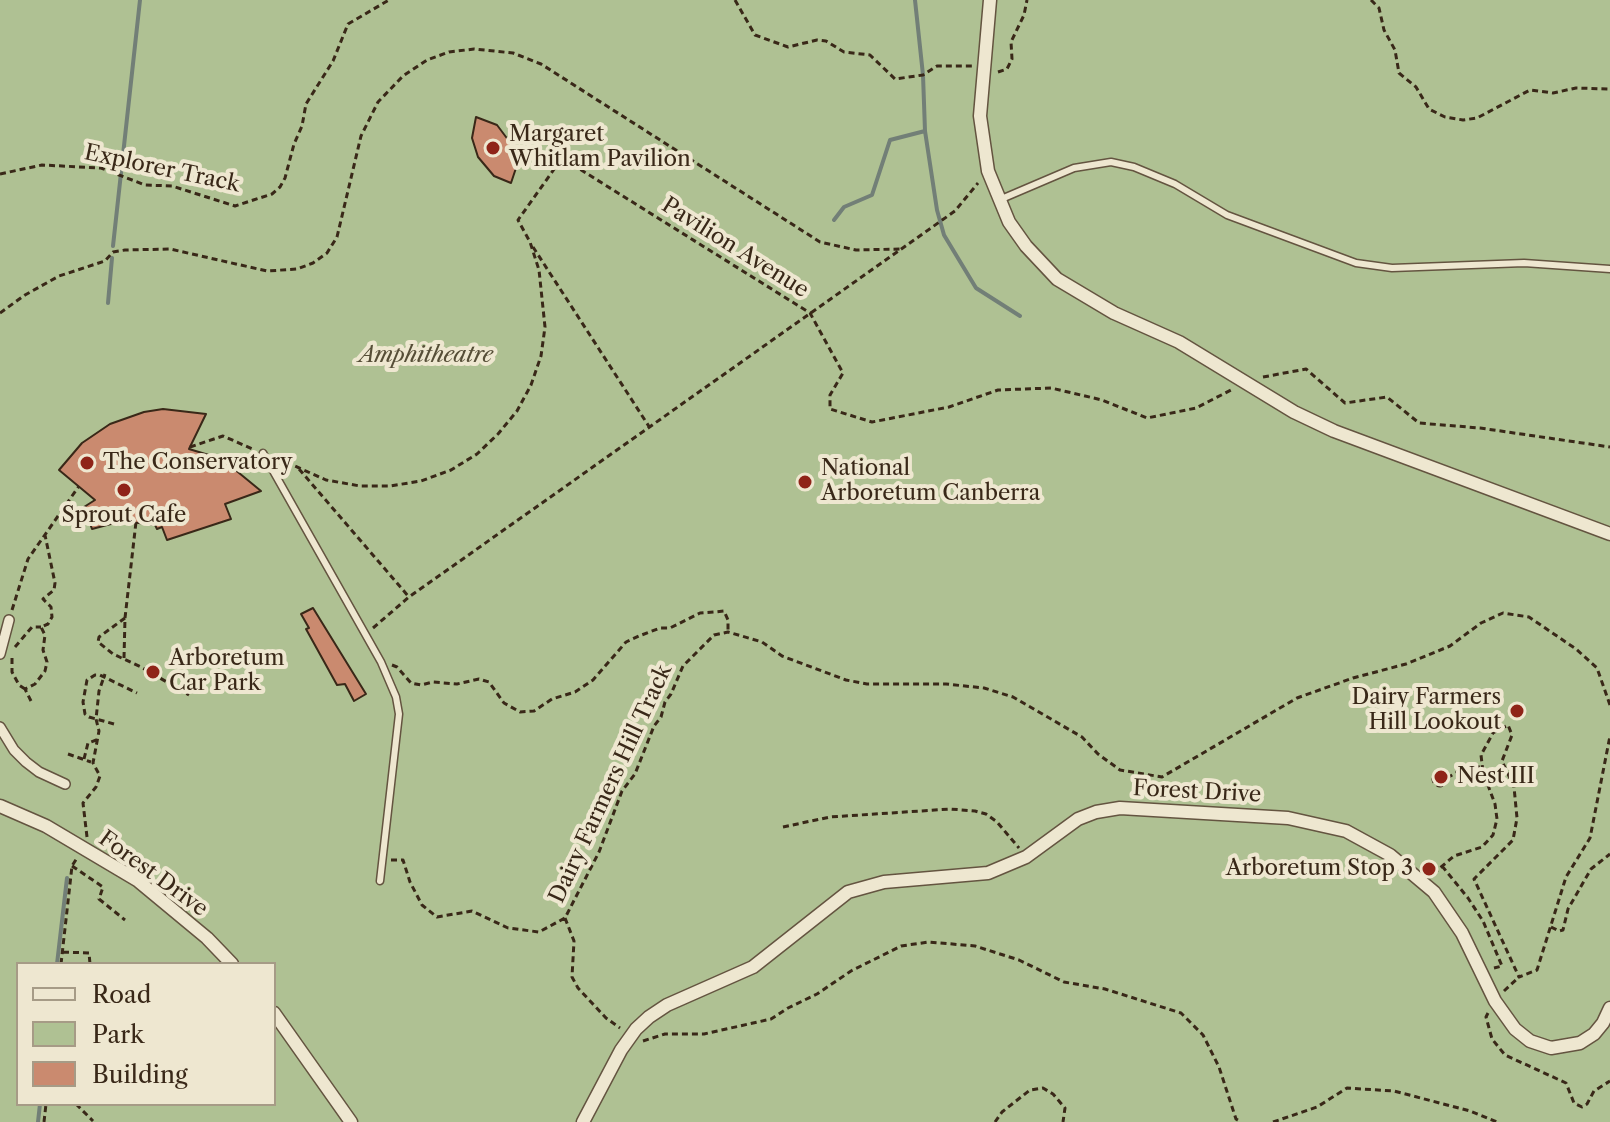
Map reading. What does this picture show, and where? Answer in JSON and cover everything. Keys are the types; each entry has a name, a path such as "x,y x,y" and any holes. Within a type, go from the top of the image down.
{"street":[{"path":"990,0 980,116 988,171 998,200 1026,246 1057,279 1114,313 1179,342 1294,412 1334,431 1610,534"},
{"path":"0,654 9,620"},
{"path":"0,727 14,750 26,762 65,784"},
{"name":"Forest Drive","path":"0,806 46,826 137,880 207,938 230,962"},
{"name":"Forest Drive","path":"583,1122 630,1036 649,1017 667,1005 753,967 839,898 857,888 884,882 988,873 1026,857 1086,815 1107,809 1139,807 1288,818 1346,831 1378,847 1424,882 1451,914 1506,1018 1522,1035 1540,1045 1562,1048 1580,1043 1594,1034 1610,1008"},
{"path":"276,1016 351,1122"}],"lane":[{"path":"998,200 1074,168 1111,162 1134,167 1175,184 1227,215 1356,263 1392,268 1524,263 1610,269"},
{"path":"263,453 393,689 399,714 380,881"}],"path":[{"name":"Explorer Track","path":"0,174 42,165 101,168 145,185 172,186 235,206 272,194 285,178 294,144 302,129 306,104 333,61 348,24 389,0"},
{"path":"735,0 755,35 788,47 826,41 844,52 870,55 895,79 923,75 937,66 984,66 997,72 1007,69 1012,59 1011,42 1024,15 1027,0"},
{"path":"1371,0 1379,8 1384,30 1395,50 1399,73 1416,87 1429,109 1445,117 1463,120 1477,118 1530,90 1553,93 1576,88 1610,89"},
{"path":"0,313 59,276 105,261 113,252 138,248 165,249 273,271 303,268 318,260 333,246 339,233 359,143 378,102 403,76 427,60 449,52 474,49 513,53 541,64 820,242 852,250 900,249"},
{"name":"Pavilion Avenue","path":"530,242 518,220 562,158 810,313"},
{"path":"365,635 409,597 955,211 988,171"},
{"path":"530,242 650,428"},
{"path":"409,597 297,466 326,480 360,486 390,486 421,481 451,470 477,454 498,434 517,411 531,385 541,356 545,327 543,299 539,270 530,242"},
{"path":"810,313 843,373 830,395 830,409 872,422 949,407 998,390 1051,388 1102,400 1147,418 1196,408 1245,383 1306,369 1345,403 1387,397 1419,423 1480,428 1610,447"},
{"path":"190,447 223,436"},
{"path":"9,620 28,559 79,486"},
{"path":"124,659 125,618 136,522"},
{"path":"31,701 12,672 12,654 32,627 48,624 52,617 51,607 43,599 54,590 55,583 45,535"},
{"path":"403,675 411,683 421,685 433,682 457,684 479,679 489,682 504,703 520,712 534,711 593,680 626,642 660,628 670,628 700,613 724,611 728,632 762,642 782,656 846,680 867,684 959,685 984,688 1013,697 1082,737 1120,770 1162,777 1297,698 1353,678 1406,664 1450,646 1481,623 1503,613 1529,617 1576,649 1597,668 1610,705"},
{"path":"125,618 97,640 110,655 124,659 189,695"},
{"path":"25,689 35,684 45,671 45,635 41,627"},
{"name":"Dairy Farmers Hill Track","path":"380,881 392,859 403,860 422,905 437,917 472,911 508,928 539,932 565,918 599,852 622,791 635,774 683,666 714,635 728,632"},
{"path":"114,724 88,717 83,709 85,685 93,675 104,675 137,693"},
{"path":"93,763 99,739 96,719 104,675"},
{"path":"1424,882 1454,856 1482,847 1495,830 1495,804 1481,767 1481,755 1488,738 1508,725 1512,735 1502,761 1514,787 1517,818 1513,840 1474,879 1519,977 1537,970 1566,877 1590,838 1610,736"},
{"path":"84,759 88,743 99,739"},
{"path":"68,754 93,763 100,776 96,787 83,803 87,838"},
{"path":"1447,778 1468,766 1481,767"},
{"path":"783,827 830,817 950,809 975,811 997,822 1026,857"},
{"path":"1551,927 1563,930 1568,909 1591,869 1610,854"},
{"path":"61,962 72,866 103,887 99,899 125,920"},
{"path":"1442,866 1483,921 1502,966 1480,973"},
{"name":"Dairy Farmers Hill Track","path":"565,918 574,941 572,977 578,988 606,1018 630,1036"},
{"path":"630,1036 642,1042 665,1034 704,1034 771,1019 851,971 901,946 929,942 975,946 1019,960 1064,982 1105,989 1181,1013 1203,1035 1219,1067 1236,1119 1241,1122"},
{"path":"63,952 89,953 90,962"},
{"path":"995,1122 1002,1112 1030,1090 1043,1088 1065,1108 1063,1122"},
{"path":"1273,1122 1317,1107 1347,1088 1394,1091 1470,1111 1497,1122"},
{"path":"78,1106 93,1121"}],"green space":[{"name":"National Arboretum Canberra","path":"0,0 1610,0 1610,1122 0,1122"}],"building":[{"name":"Margaret Whitlam Pavilion","path":"476,117 497,125 509,141 516,168 511,183 494,176 478,157 472,138"},
{"path":"163,409 206,414 189,449 222,459 261,491 225,504 231,519 167,540 162,527 157,529 155,525 122,521 92,529 84,507 95,500 59,470 82,443 110,424"},
{"path":"313,608 366,694 354,701 345,684 337,685 306,629 309,628 301,614"}],"waterway":[{"path":"113,246 140,0"},
{"path":"915,0 925,131 944,235 976,288 1020,316"},
{"path":"834,220 844,207 872,195 890,140 925,131"},
{"path":"108,303 112,258"},
{"path":"57,962 67,878"},
{"path":"38,1122 40,1106"}],"place":[{"name":"Margaret Whitlam Pavilion","path":"493,148"},
{"name":"The Conservatory","path":"87,463"},
{"name":"National Arboretum Canberra","path":"805,482"},
{"name":"Sprout Cafe","path":"124,490"},
{"name":"Arboretum Car Park","path":"153,672"},
{"name":"Dairy Farmers Hill Lookout","path":"1517,711"},
{"name":"Nest III","path":"1441,777"},
{"name":"Arboretum Stop 3","path":"1429,869"}],"park label":[{"name":"Amphitheatre","path":"426,356"}]}
